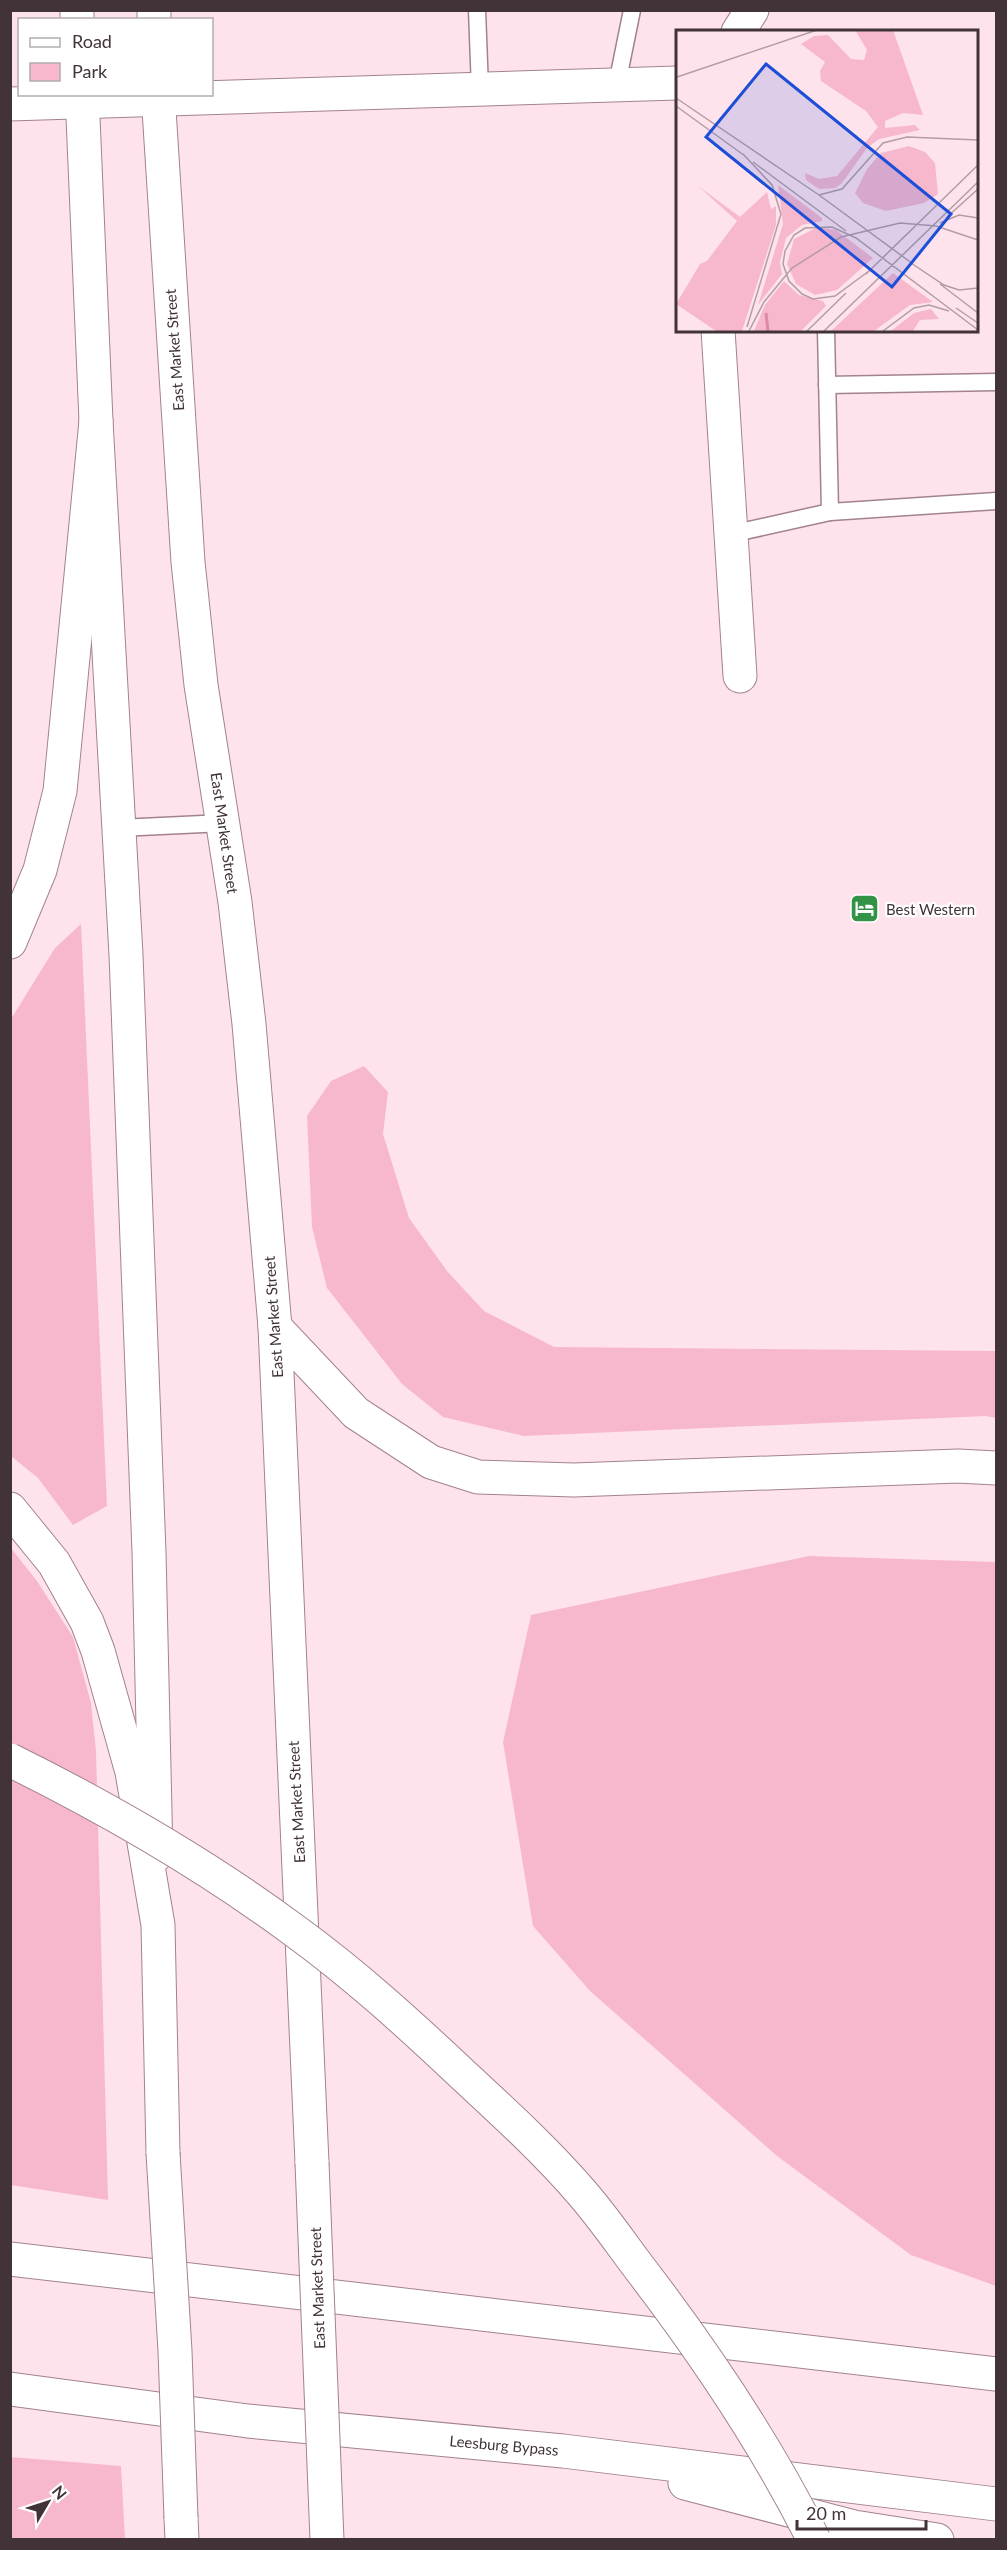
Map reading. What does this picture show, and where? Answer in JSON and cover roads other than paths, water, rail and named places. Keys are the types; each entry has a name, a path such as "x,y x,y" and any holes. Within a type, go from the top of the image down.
{"main road":[{"path":"739,30 752,10"},
{"path":"213,95 676,82"},
{"path":"10,104 82,98 194,96"},
{"name":"East Market Street","path":"158,97 188,562 201,685 224,823 249,1024 275,1327 327,2540"},
{"path":"82,98 96,421 126,955 148,1552 164,2152 182,2529"},
{"path":"718,332 740,676"},
{"path":"10,942 40,870 60,791 96,421"},
{"path":"275,1327 356,1413 431,1462 478,1477 574,1480 958,1466 996,1468"},
{"path":"10,1509 54,1563 87,1622 98,1651 132,1772 158,1925"},
{"path":"10,1760 73,1791 184,1856 295,1930 392,2008 505,2114 583,2194 668,2306 739,2408 798,2508 814,2540"},
{"path":"10,2259 996,2374"},
{"name":"Leesburg Bypass","path":"10,2389 248,2421 563,2451 996,2504"},
{"path":"563,2451 866,2533 937,2540"}],"lane":[{"path":"477,10 480,88"},
{"path":"617,84 632,10"},
{"path":"826,332 830,512"},
{"path":"827,385 996,382"},
{"path":"731,534 830,512 996,501"},
{"path":"119,828 224,823"}],"place":[{"name":"Best Western","path":"865,909"}]}
